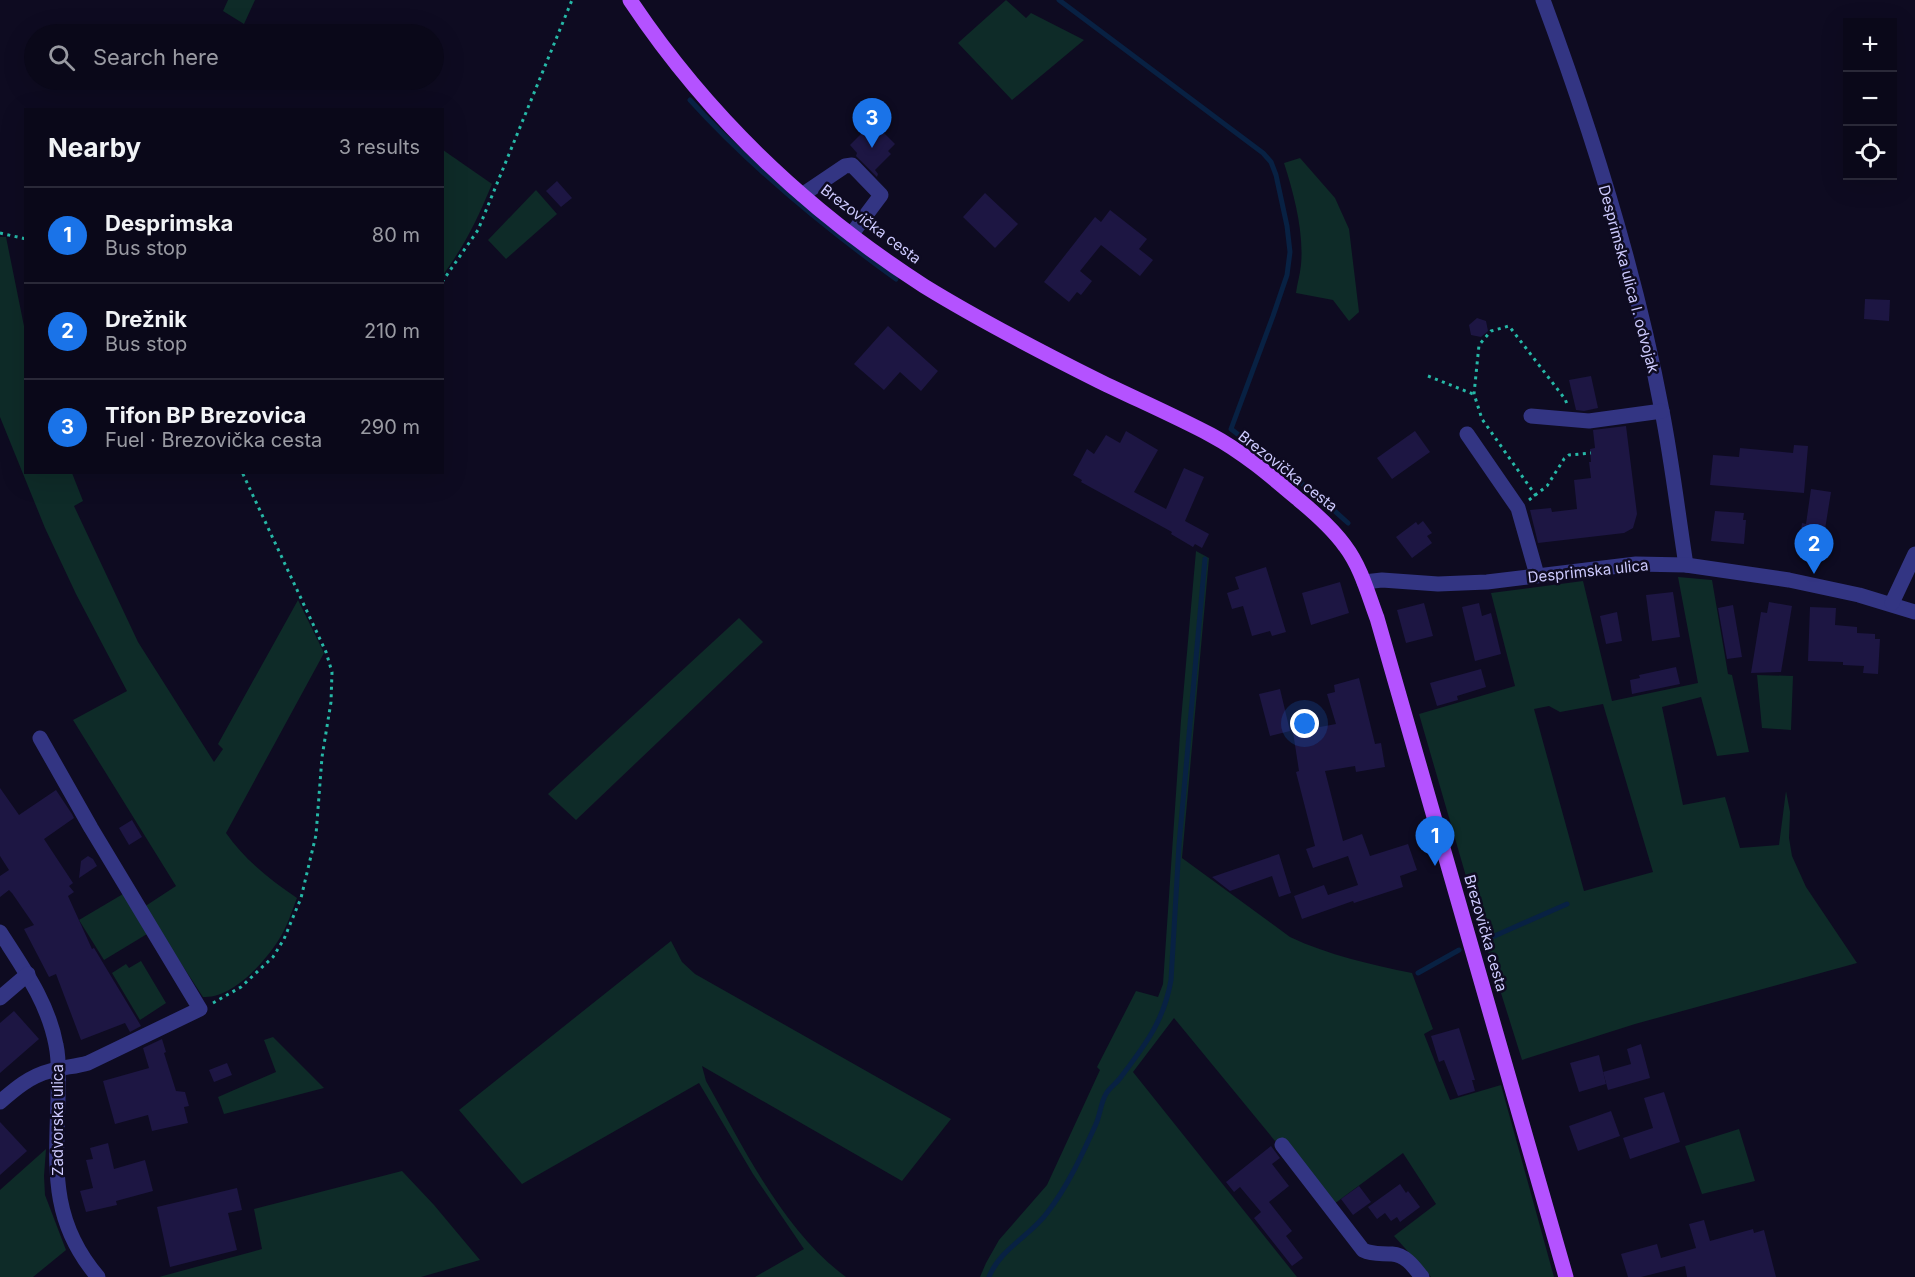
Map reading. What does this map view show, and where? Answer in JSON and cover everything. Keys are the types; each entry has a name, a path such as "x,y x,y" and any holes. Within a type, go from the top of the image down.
{"main road":[{"name":"Brezovička cesta","path":"630,0 657,40 700,95 733,132 802,195 851,235 923,285 998,330 1213,436 1238,452 1287,489 1331,528 1353,557 1377,618 1566,1277"}],"street":[{"name":"Desprimska ulica I. odvojak","path":"1543,0 1608,193 1649,351 1662,411 1686,565"},
{"path":"802,195 846,166 852,165 881,195 851,235"},
{"path":"1531,416 1589,421 1662,411"},
{"path":"1467,434 1518,508 1537,575"},
{"path":"1892,603 1915,554"},
{"name":"Desprimska ulica","path":"1364,582 1382,580 1438,584 1477,582 1636,564 1686,565 1789,580 1892,603 1915,612"},
{"path":"0,1102 30,1078 88,1063 200,1009 103,849 40,738"},
{"name":"Zadvorska ulica","path":"0,932 28,974 52,1028 57,1048 58,1069 56,1177 60,1202 79,1249 98,1277"},
{"path":"0,998 28,974"},
{"path":"1282,1145 1363,1250 1371,1254 1390,1253 1401,1256 1409,1261 1422,1277"}],"path":[{"path":"444,279 478,230 572,0"},
{"path":"0,233 24,239"},
{"path":"1536,496 1482,419 1474,394 1479,345 1491,331 1509,326 1565,399 1567,419"},
{"path":"1428,376 1474,394"},
{"path":"1518,508 1547,486 1569,455 1591,453"},
{"path":"200,1009 232,993 257,974 273,957 292,922 301,898 316,835 322,757 333,688 327,652 243,474"}],"green space":[{"path":"228,0 255,0 244,24 223,11"},
{"path":"1006,0 1026,18 1031,13 1084,40 1012,100 958,43"},
{"path":"444,151 492,184 458,252 444,273"},
{"path":"1300,158 1335,198 1349,229 1359,312 1349,321 1333,300 1296,293 1302,252 1300,226 1284,163"},
{"path":"536,190 557,214 506,259 488,240"},
{"path":"0,237 6,237 24,326 24,474 72,474 83,501 74,506 138,642 214,762 223,749 218,744 298,600 324,653 226,833 258,868 297,898 275,946 248,976 226,992 203,997 144,907 176,886 73,720 127,691 76,594 45,528 0,417"},
{"path":"1196,551 1209,558 1182,858 1290,937 1335,954 1412,973 1433,1029 1424,1034 1450,1100 1501,1085 1554,1277 1431,1277 1394,1236 1436,1204 1403,1153 1334,1204 1284,1138 1275,1141 1174,1018 1133,1072 1297,1277 980,1277 999,1240 1047,1185 1100,1070 1097,1067 1136,991 1158,997 1163,984 1181,720"},
{"path":"1678,577 1712,580 1728,674 1732,675 1749,752 1717,756 1701,697 1662,707 1683,805 1725,797 1740,848 1779,845 1786,791 1790,812 1789,838 1792,856 1806,887 1857,963 1635,1024 1522,1060 1419,714 1515,686 1491,593 1583,581 1612,701 1698,683","holes":["1603,704 1653,872 1584,891 1534,709 1549,706 1560,712"]},
{"path":"739,618 763,642 576,820 548,794"},
{"path":"1757,675 1793,676 1791,730 1762,728"},
{"path":"123,894 147,934 104,960 79,920"},
{"path":"671,941 682,962 695,974 951,1119 902,1181 702,1066 706,1081 750,1160 784,1212 823,1258 846,1277 755,1277 804,1249 753,1174 699,1083 522,1184 459,1110"},
{"path":"141,961 166,1003 140,1020 112,973 126,964 129,968"},
{"path":"273,1037 324,1088 224,1114 218,1097 276,1072 264,1040"},
{"path":"1739,1129 1755,1181 1702,1194 1685,1146"},
{"path":"46,1149 45,1195 66,1250 33,1277 0,1277 0,1190"},
{"path":"402,1171 480,1260 421,1277 159,1277 262,1249 254,1209"}],"building":[{"path":"878,127 895,144 888,151 891,154 875,170 877,177 856,156 857,153 850,145 866,129 871,134"},
{"path":"557,181 572,198 561,207 546,191"},
{"path":"985,193 1018,224 995,248 963,217"},
{"path":"1110,210 1147,239 1139,249 1153,260 1140,276 1101,245 1080,271 1092,281 1081,295 1077,292 1069,302 1044,282 1095,217 1101,222"},
{"path":"1865,299 1890,300 1889,321 1864,319"},
{"path":"1477,318 1486,321 1488,331 1481,337 1471,335 1469,325"},
{"path":"888,326 938,371 921,391 900,372 884,390 854,364"},
{"path":"1591,376 1598,408 1576,410 1569,380"},
{"path":"1626,426 1637,514 1633,528 1624,533 1538,543 1530,510 1551,508 1552,512 1577,509 1574,480 1591,478 1590,449 1595,448 1593,430"},
{"path":"1126,431 1158,450 1134,492 1166,509 1184,468 1204,477 1185,521 1209,534 1202,548 1195,544 1193,547 1171,534 1172,532 1081,482 1082,480 1073,475 1087,449 1094,454 1106,435 1120,443"},
{"path":"1415,431 1430,452 1392,479 1377,458"},
{"path":"1794,445 1808,446 1804,493 1710,485 1713,455 1739,457 1740,448 1793,453"},
{"path":"1811,489 1831,492 1821,554 1798,550 1802,523 1806,524"},
{"path":"1715,511 1744,513 1743,520 1746,520 1744,544 1711,541"},
{"path":"1423,521 1432,533 1427,536 1432,543 1412,558 1396,537 1416,522 1418,525"},
{"path":"1266,567 1286,632 1272,636 1270,631 1252,636 1243,606 1232,609 1227,593 1239,589 1235,577"},
{"path":"1340,582 1349,613 1311,625 1302,593"},
{"path":"1673,592 1680,637 1652,641 1646,595"},
{"path":"1769,602 1792,606 1781,672 1751,673 1761,612 1767,613"},
{"path":"1424,603 1433,636 1406,643 1397,610"},
{"path":"1479,603 1482,616 1491,613 1501,654 1475,661 1462,607"},
{"path":"1733,605 1742,657 1727,659 1718,608"},
{"path":"1810,607 1836,608 1835,625 1857,627 1857,633 1875,634 1875,639 1880,639 1878,674 1863,673 1864,666 1843,665 1843,662 1808,661"},
{"path":"1617,612 1622,641 1606,644 1600,616"},
{"path":"1676,667 1680,684 1632,694 1630,680 1640,678 1639,675"},
{"path":"1481,669 1486,687 1457,696 1458,700 1437,706 1430,683"},
{"path":"1359,678 1375,744 1381,743 1385,767 1356,772 1355,766 1325,771 1343,841 1362,834 1370,856 1408,844 1417,870 1400,876 1403,887 1302,919 1294,896 1324,885 1328,895 1358,885 1348,856 1313,868 1306,849 1315,846 1296,772 1299,771 1293,732 1336,724 1327,694 1335,692 1334,685"},
{"path":"1280,689 1290,731 1270,736 1259,694"},
{"path":"0,788 19,815 56,790 72,814 74,818 44,839 73,883 69,886 74,892 68,896 92,949 94,948 141,1026 130,1032 125,1023 81,1040 56,974 49,977 24,929 34,925 9,890 0,897 0,876 9,870 0,856"},
{"path":"132,820 142,837 129,845 119,828"},
{"path":"1279,854 1291,893 1279,897 1272,876 1230,891 1212,877"},
{"path":"88,856 97,866 79,878 81,861"},
{"path":"14,1011 39,1039 0,1073 0,1023"},
{"path":"1459,1028 1475,1080 1472,1080 1475,1091 1458,1096 1444,1060 1439,1062 1431,1036"},
{"path":"162,1039 176,1091 185,1092 189,1106 184,1107 188,1123 152,1131 148,1115 115,1124 103,1081 149,1068 143,1048"},
{"path":"1641,1044 1650,1078 1608,1090 1603,1072 1631,1064 1627,1049"},
{"path":"1599,1055 1606,1084 1579,1092 1570,1063"},
{"path":"227,1063 232,1075 214,1082 209,1070"},
{"path":"1664,1092 1680,1142 1630,1159 1623,1138 1653,1128 1644,1098"},
{"path":"1611,1111 1620,1136 1578,1151 1569,1126"},
{"path":"0,1122 27,1151 0,1175"},
{"path":"108,1143 114,1169 145,1160 153,1191 116,1201 117,1205 86,1212 80,1191 93,1188 86,1160 93,1159 90,1148"},
{"path":"1271,1146 1280,1158 1272,1164 1289,1186 1269,1202 1292,1231 1286,1236 1303,1258 1292,1266 1254,1218 1261,1212 1240,1187 1234,1192 1226,1182"},
{"path":"1400,1184 1420,1207 1400,1222 1397,1217 1391,1221 1385,1213 1377,1219 1368,1207"},
{"path":"1359,1186 1371,1202 1353,1215 1341,1199"},
{"path":"237,1188 242,1210 228,1213 237,1250 170,1267 157,1207"},
{"path":"1704,1220 1710,1241 1753,1229 1754,1233 1764,1230 1776,1277 1687,1277 1685,1266 1641,1277 1628,1277 1621,1254 1657,1244 1661,1258 1696,1248 1689,1224"}],"waterway":[{"path":"1059,0 1263,153 1271,162 1287,226 1290,252 1287,275 1231,429 1318,496 1348,523"},
{"path":"690,100 788,195 896,279"},
{"path":"989,1277 1000,1258 1040,1221 1062,1192 1091,1136 1106,1094 1146,1043 1168,995 1205,559"},
{"path":"1490,938 1567,904"},
{"path":"1418,973 1459,950"}],"place":[{"name":"Tifon BP Brezovica","path":"872,148"},
{"name":"Drežnik","path":"1814,574"},
{"name":"Desprimska","path":"1435,866"}]}
